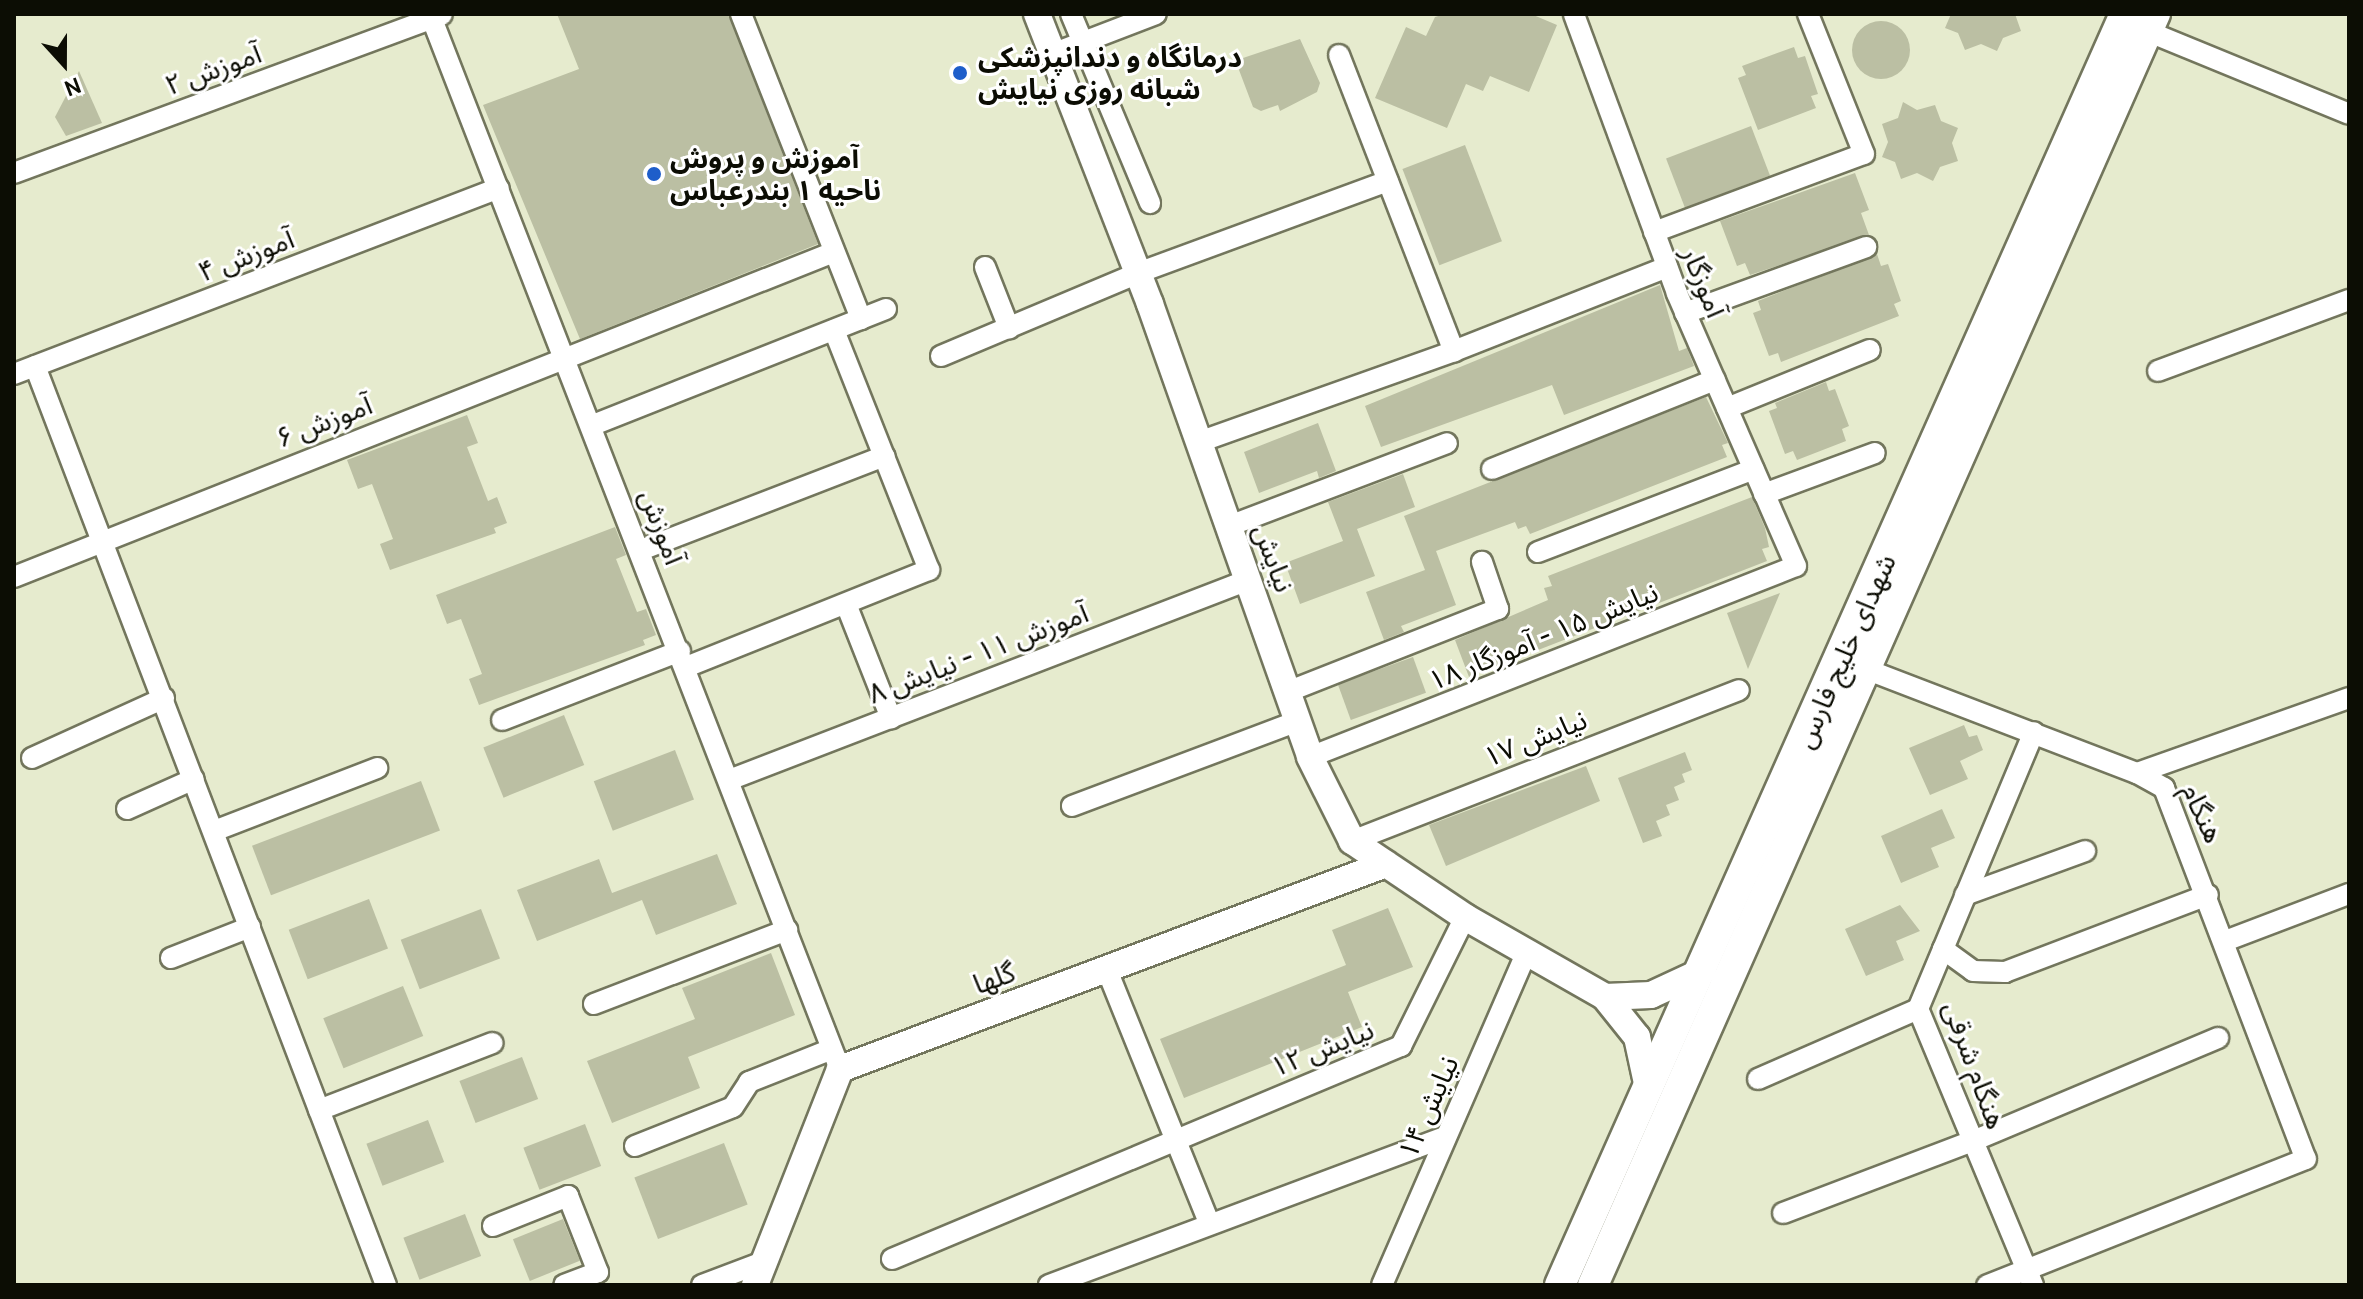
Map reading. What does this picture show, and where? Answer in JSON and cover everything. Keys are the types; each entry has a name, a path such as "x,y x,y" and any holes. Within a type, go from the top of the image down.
{"main road":[{"name":"شهدای خلیج فارس","path":"1560,1285 1648,1088 1961,421 2142,20"},
{"name":"شهدای خلیج فارس","path":"1593,1285 1868,670 1961,421"}],"street":[{"path":"741,14 861,319"},
{"name":"نیایش","path":"1037,14 1138,273 1310,757 1352,841 1465,917 1605,997 1637,1037 1648,1088"},
{"path":"1071,14 1150,203"},
{"path":"1052,54 1156,14"},
{"name":"آموزگار","path":"1574,14 1685,313 1796,566"},
{"path":"1654,232 1864,154 1808,14"},
{"name":"آموزش ۲","path":"14,173 437,16"},
{"name":"آموزش","path":"437,16 499,188 836,1059"},
{"path":"2142,20 2349,114"},
{"path":"1339,55 1454,351"},
{"path":"941,356 1138,273 1388,181"},
{"name":"آموزش ۴","path":"14,374 499,188"},
{"path":"1685,313 1866,247"},
{"name":"آموزش ۶","path":"14,577 103,538 834,252"},
{"path":"985,267 1009,328"},
{"path":"1199,442 1454,351 1667,267"},
{"path":"2158,371 2349,300"},
{"path":"593,425 886,309"},
{"path":"502,720 846,604 929,570 834,330"},
{"path":"1727,408 1870,350"},
{"path":"35,366 386,1285"},
{"path":"1492,469 1715,380"},
{"path":"1229,526 1447,443"},
{"path":"1764,494 1875,453"},
{"path":"641,550 885,456"},
{"path":"1538,552 1754,469"},
{"path":"1287,692 1498,609 1482,562"},
{"name":"نیایش ۱۵ - آموزگار ۱۸","path":"1310,757 1796,566"},
{"name":"آموزش ۱۱ - نیایش ۸","path":"729,780 1248,580"},
{"path":"846,604 891,718"},
{"name":"هنگام","path":"1868,670 2137,773 2164,788 2174,803 2306,1159 2030,1278"},
{"name":"نیایش ۱۷","path":"1352,841 1739,690"},
{"path":"32,758 164,698"},
{"path":"2137,773 2349,698"},
{"path":"1072,806 1298,721"},
{"name":"هنگام شرقی","path":"2030,1278 1918,1009 2034,732"},
{"path":"214,831 377,768"},
{"path":"127,809 194,779"},
{"path":"1965,895 2085,851"},
{"name":"گلها","path":"836,1059 1107,970 1386,864"},
{"path":"2225,941 2349,894"},
{"path":"1943,949 1973,971 2005,972 2208,895"},
{"name":"نیایش ۱۲","path":"892,1259 1175,1137 1401,1046 1465,917"},
{"path":"171,958 250,927"},
{"path":"594,1004 787,930"},
{"name":"نیایش ۱۴","path":"1382,1285 1527,952"},
{"path":"1107,970 1209,1222"},
{"path":"1605,997 1651,995 1703,971"},
{"path":"1758,1079 1918,1009"},
{"path":"1783,1213 1973,1141 2218,1038"},
{"path":"319,1110 493,1043"},
{"path":"635,1146 733,1107 749,1082 836,1059"},
{"path":"702,1285 759,1274 836,1059"},
{"path":"1049,1285 1209,1222 1445,1137"},
{"path":"493,1226 568,1196 598,1272 564,1285"},
{"path":"1987,1285 2030,1278"}],"building":[{"name":"آموزش و پروش ناحیه ۱ بندرعباس","path":"557,14 728,14 818,244 580,339 483,105 579,69"},
{"path":"1445,14 1531,14 1557,25 1529,92 1490,76 1483,91 1466,84 1447,128 1375,98 1406,27 1426,36 1435,17"},
{"path":"1951,14 2015,14 2021,31 2003,38 1997,51 1981,44 1965,50 1958,33 1945,28"},
{"path":"1881,21 1902,29 1910,50 1902,71 1881,79 1860,71 1852,50 1860,29"},
{"path":"1300,39 1320,83 1317,92 1280,111 1278,105 1261,111 1253,107 1239,70 1243,58"},
{"path":"1794,47 1798,58 1805,56 1818,94 1811,96 1816,108 1758,130 1738,78 1746,75 1742,66"},
{"path":"79,71 102,123 66,136 55,117"},
{"path":"1903,102 1917,110 1935,105 1941,121 1958,128 1952,143 1958,161 1940,167 1933,181 1917,173 1901,179 1895,162 1882,157 1888,142 1882,124 1898,118"},
{"path":"1751,126 1770,175 1685,208 1666,159"},
{"path":"1465,145 1502,241 1439,265 1402,169"},
{"path":"1855,173 1869,210 1861,213 1869,235 1750,275 1745,263 1737,266 1720,221"},
{"path":"1877,254 1881,266 1888,264 1901,301 1894,304 1899,316 1781,362 1778,353 1769,356 1753,313 1761,310 1758,301"},
{"path":"1660,285 1679,351 1687,348 1694,366 1564,415 1552,385 1381,447 1365,406"},
{"path":"1826,382 1829,391 1835,389 1849,426 1842,429 1846,441 1797,460 1793,451 1785,454 1769,411 1777,408 1775,403"},
{"path":"1706,397 1728,443 1722,445 1727,457 1530,534 1526,526 1518,529 1515,522 1436,551 1456,605 1401,626 1404,632 1384,640 1366,592 1425,570 1404,516"},
{"path":"467,415 478,443 467,447 488,501 497,497 507,523 494,528 496,533 390,570 380,544 393,539 372,484 358,489 347,460"},
{"path":"1318,423 1336,471 1319,478 1317,471 1259,493 1244,452"},
{"path":"1403,474 1415,507 1357,529 1375,576 1300,604 1285,563 1343,541 1328,502"},
{"path":"1752,497 1765,528 1769,547 1762,549 1767,561 1469,677 1455,640 1548,600 1544,588 1552,586 1548,576"},
{"path":"615,527 626,555 616,559 637,612 646,609 656,635 643,640 645,645 479,705 469,679 482,674 461,619 447,624 436,595"},
{"path":"1780,593 1748,669 1727,613"},
{"path":"1413,657 1426,693 1351,720 1338,684"},
{"path":"564,715 584,765 504,798 483,748"},
{"path":"1964,725 1969,737 1977,735 1983,750 1960,761 1968,779 1930,795 1909,748"},
{"path":"675,750 694,799 613,831 594,781"},
{"path":"1685,752 1692,770 1682,774 1685,782 1674,787 1679,800 1666,805 1670,815 1656,821 1662,836 1643,843 1618,778"},
{"path":"1586,766 1600,801 1446,866 1429,825"},
{"path":"421,781 440,830 271,895 252,846"},
{"path":"1942,809 1955,838 1931,848 1939,867 1901,883 1881,836"},
{"path":"717,854 737,904 656,935 642,900 537,941 517,890 599,859 612,893"},
{"path":"369,899 388,948 308,979 289,930"},
{"path":"1900,905 1920,931 1896,941 1904,960 1866,976 1845,929"},
{"path":"1388,908 1413,967 1348,992 1362,1027 1184,1098 1160,1039 1346,965 1332,930"},
{"path":"481,909 500,958 420,989 401,940"},
{"path":"771,953 795,1015 688,1057 700,1088 612,1123 587,1061 695,1019 682,988"},
{"path":"403,986 423,1036 343,1068 323,1018"},
{"path":"522,1057 538,1099 476,1123 459,1081"},
{"path":"428,1120 444,1162 383,1186 366,1144"},
{"path":"585,1124 601,1166 540,1190 523,1148"},
{"path":"724,1143 748,1205 658,1239 634,1177"},
{"path":"465,1214 481,1256 420,1280 403,1238"},
{"path":"563,1219 580,1261 530,1281 513,1239"}],"place":[{"name":"درمانگاه و دندانپزشکی شبانه روزی نیایش","path":"960,73"},
{"name":"آموزش و پروش ناحیه ۱ بندرعباس","path":"654,174"}]}
